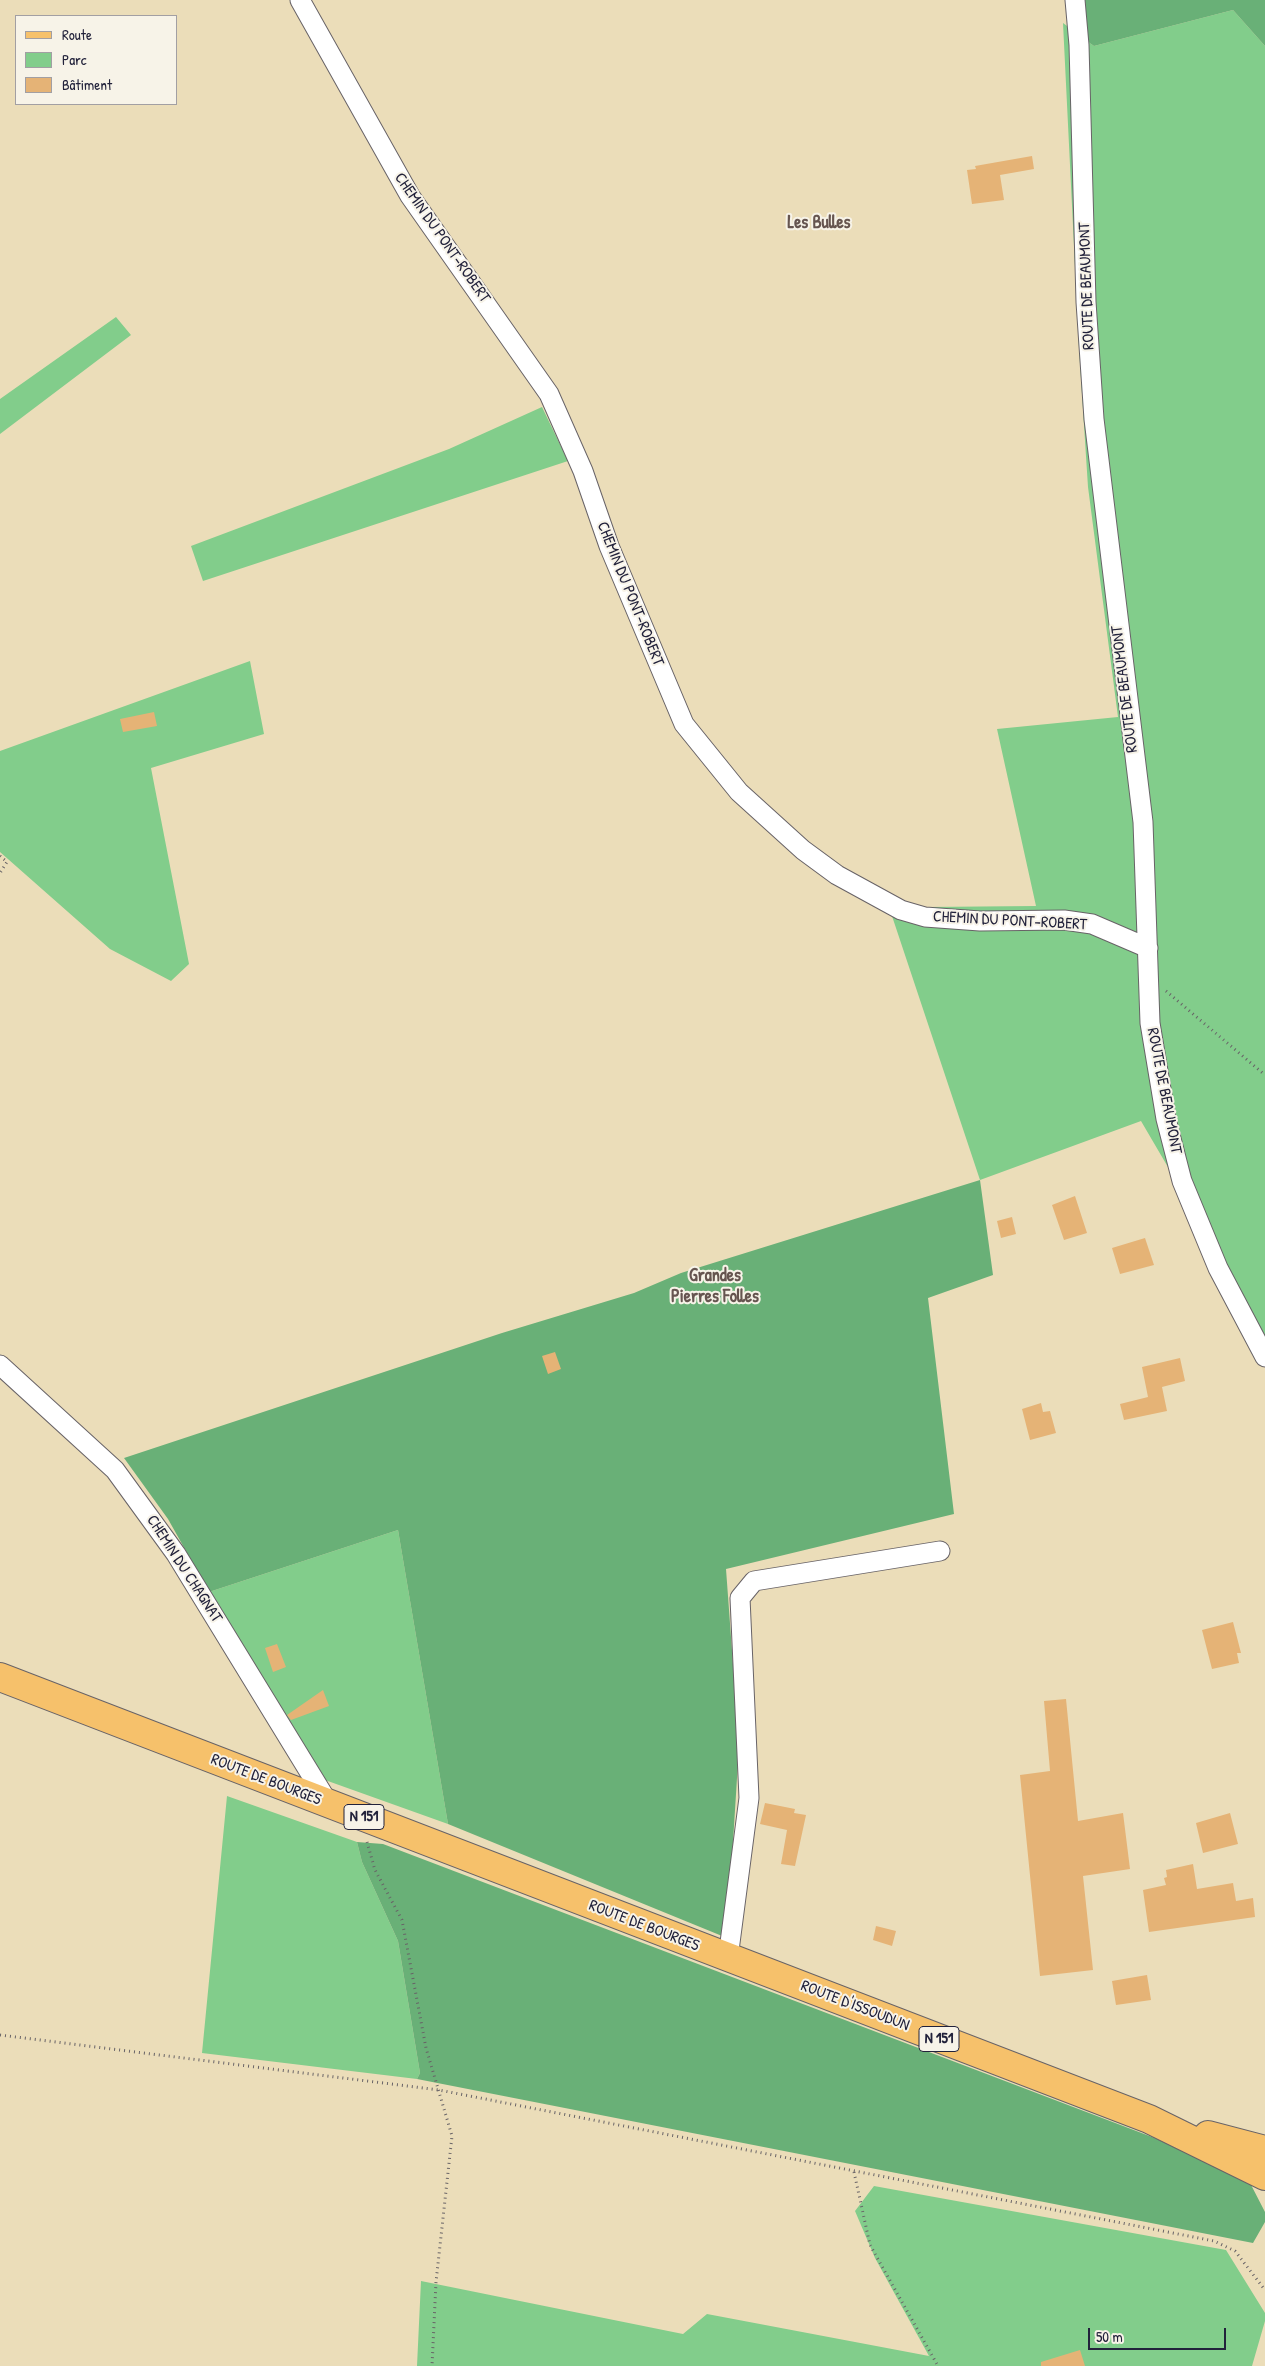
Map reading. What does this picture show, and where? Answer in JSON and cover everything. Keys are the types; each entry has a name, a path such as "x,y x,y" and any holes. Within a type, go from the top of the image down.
{"main road":[{"name":"ROUTE DE BOURGES","path":"0,1677 728,1958"},
{"name":"ROUTE D'ISSOUDUN","path":"728,1958 1149,2119 1265,2176"},
{"name":"ROUTE D'ISSOUDUN","path":"1149,2119 1265,2150"}],"street":[{"name":"CHEMIN DU PONT-ROBERT","path":"300,0 410,196 549,394 583,471 610,546 684,724 739,792 803,850 837,875 901,910 925,917 980,921 1064,920 1092,924 1148,948"},
{"name":"ROUTE DE BEAUMONT","path":"1075,0 1080,54 1086,302 1094,419 1143,822 1150,1023 1166,1119 1182,1181 1218,1268 1265,1357"},
{"name":"CHEMIN DU CHAGNAT","path":"0,1365 115,1470 176,1554 329,1804"},
{"path":"728,1958 748,1798 744,1630 740,1598 754,1581 940,1550"}],"path":[{"path":"0,856 7,862 0,873"},
{"path":"1149,976 1265,1075"},
{"path":"359,1816 375,1870 402,1920 426,2048 452,2136 436,2282 432,2366"},
{"path":"0,2035 439,2090 1214,2242 1235,2251 1265,2290"},
{"path":"854,2172 870,2245 938,2366"}],"green space":[{"path":"1085,0 1265,0 1265,46 1233,10 1094,46 1087,41"},
{"path":"1233,10 1265,46 1265,1341 1227,1268 1141,1121 980,1180 891,913 927,907 1036,906 997,729 1118,717 1088,487 1079,348 1063,23 1094,46"},
{"path":"116,317 131,335 0,434 0,399"},
{"path":"542,407 568,461 203,581 191,546 449,449"},
{"path":"250,661 264,734 151,768 189,964 171,981 110,949 0,852 0,751"},
{"path":"980,1180 993,1275 928,1298 954,1514 726,1569 739,1746 727,1938 448,1824 398,1530 209,1592 168,1519 124,1458 502,1333 634,1293 681,1273"},
{"path":"398,1530 448,1824 325,1780 209,1592"},
{"path":"227,1796 357,1842 362,1862 398,1941 420,2073 417,2079 202,2053"},
{"path":"357,1842 383,1844 1152,2137 1248,2179 1265,2212 1265,2222 1253,2243 417,2079 420,2073 398,1941 362,1862"},
{"path":"874,2186 1226,2250 1265,2313 1265,2321 1252,2366 417,2366 421,2281 683,2334 707,2314 929,2356 875,2258 855,2211"}],"building":[{"path":"1032,156 1034,169 1000,175 1004,200 972,204 967,170 976,169 975,166"},
{"path":"154,712 157,726 123,732 120,719"},
{"path":"1075,1196 1087,1233 1064,1240 1052,1205"},
{"path":"1012,1217 1016,1234 1001,1238 997,1221"},
{"path":"1145,1238 1154,1265 1120,1274 1112,1248"},
{"path":"555,1352 561,1369 548,1374 542,1356"},
{"path":"1180,1358 1185,1381 1162,1387 1167,1411 1124,1420 1120,1404 1148,1397 1142,1367"},
{"path":"1041,1403 1043,1412 1050,1411 1056,1433 1030,1440 1022,1409"},
{"path":"1233,1622 1241,1653 1237,1653 1239,1663 1212,1669 1202,1630"},
{"path":"277,1644 286,1667 273,1672 265,1648"},
{"path":"323,1690 329,1706 291,1720 287,1715"},
{"path":"1066,1699 1078,1821 1123,1813 1130,1869 1083,1876 1093,1970 1040,1976 1020,1775 1050,1771 1044,1701"},
{"path":"765,1803 795,1809 794,1813 806,1815 795,1866 781,1864 787,1830 760,1824"},
{"path":"1230,1813 1238,1844 1203,1853 1196,1823"},
{"path":"1193,1864 1197,1889 1233,1883 1236,1901 1253,1898 1255,1917 1149,1932 1143,1890 1166,1885 1164,1878 1167,1877 1166,1870"},
{"path":"876,1926 896,1931 892,1946 873,1940"},
{"path":"1147,1975 1151,2000 1116,2005 1112,1981"},
{"path":"1080,2350 1085,2366 1041,2366 1041,2362"}],"district":[{"name":"Les Bulles","path":"819,223"},
{"name":"Grandes Pierres Folles","path":"715,1286"}]}
